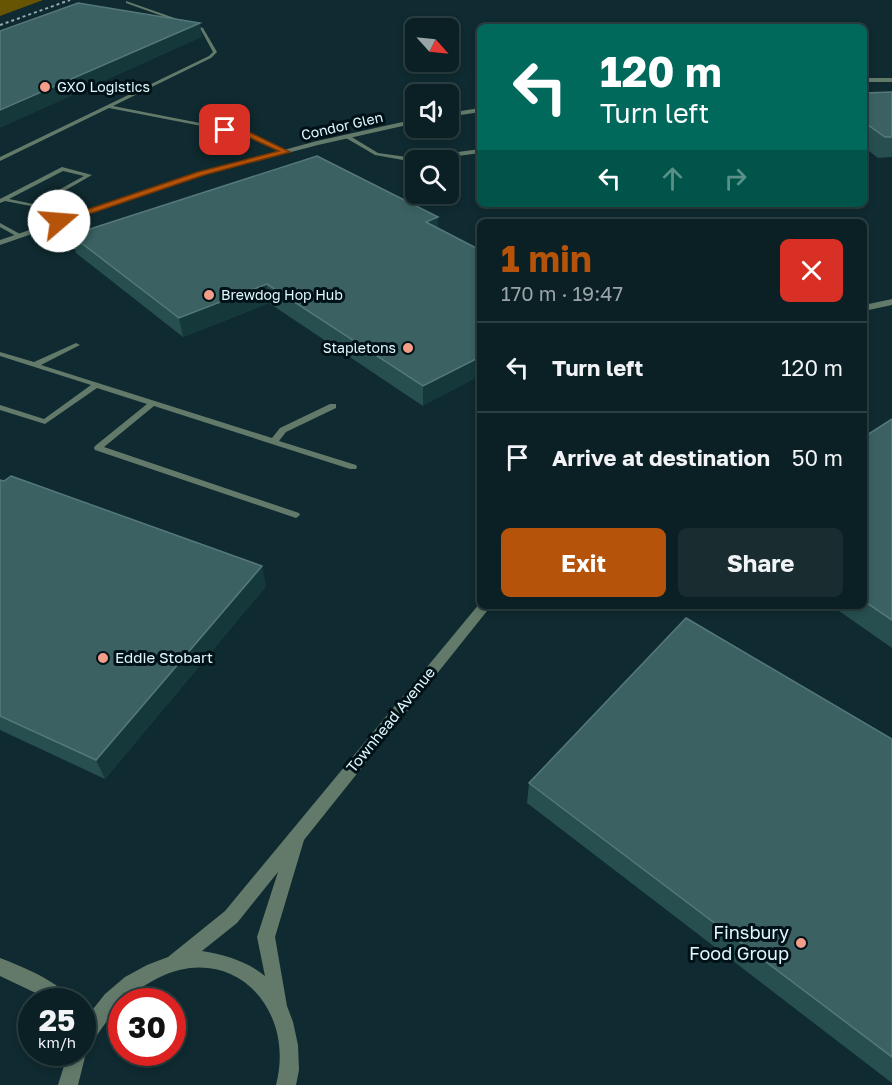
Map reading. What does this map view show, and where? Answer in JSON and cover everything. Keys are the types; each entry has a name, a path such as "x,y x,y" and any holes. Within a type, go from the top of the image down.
{"street":[{"path":"867,80 892,80"},
{"path":"459,113 477,110"},
{"name":"Condor Glen","path":"0,243 201,174 405,123"},
{"path":"867,307 892,302"},
{"name":"Townhead Avenue","path":"174,963 231,917 483,609"},
{"name":"Townhead Avenue","path":"280,1009 266,937 298,834"},
{"path":"96,1017 113,998 142,976 174,963 206,959 236,966 261,983 280,1009 289,1039 289,1075 286,1085"},
{"path":"0,967 44,988"},
{"path":"68,1085 73,1066"}],"lane":[{"path":"0,159 210,57 215,52 202,29 127,2"},
{"path":"108,107 249,134 286,152"},
{"path":"348,136 377,153 414,160 477,151"},
{"path":"62,169 89,175 33,206 2,200 62,169"},
{"path":"0,225 18,235"},
{"path":"34,365 76,345"},
{"path":"0,354 353,466"},
{"path":"0,407 45,422 96,385"},
{"path":"153,403 98,448 296,515"},
{"path":"274,441 284,430 333,406"}],"shaded area":[{"path":"0,0 43,0 0,16"}],"building":[{"name":"GXO Logistics","path":"78,3 200,23 0,110 0,31"},
{"path":"892,92 892,137 885,137 867,124 867,93"},
{"path":"317,156 405,200 405,204 412,204 438,217 426,222 477,248 477,359 423,386 267,284 179,318 71,235"},
{"path":"892,419 892,620 867,603 867,435"},
{"name":"Eddie Stobart","path":"11,476 262,566 96,760 0,716 0,480 4,481"},
{"name":"Finsbury Food Group","path":"686,618 892,739 892,1057 529,783"}],"railway":[{"path":"0,25 70,0"}],"place":[{"name":"GXO Logistics","path":"45,87"},
{"name":"Brewdog Hop Hub","path":"209,295"},
{"name":"Stapletons","path":"408,348"},
{"name":"Eddie Stobart","path":"103,658"},
{"name":"Finsbury Food Group","path":"801,943"}],"route":[{"path":"59,221 201,174 286,152 249,134 225,130"}]}
